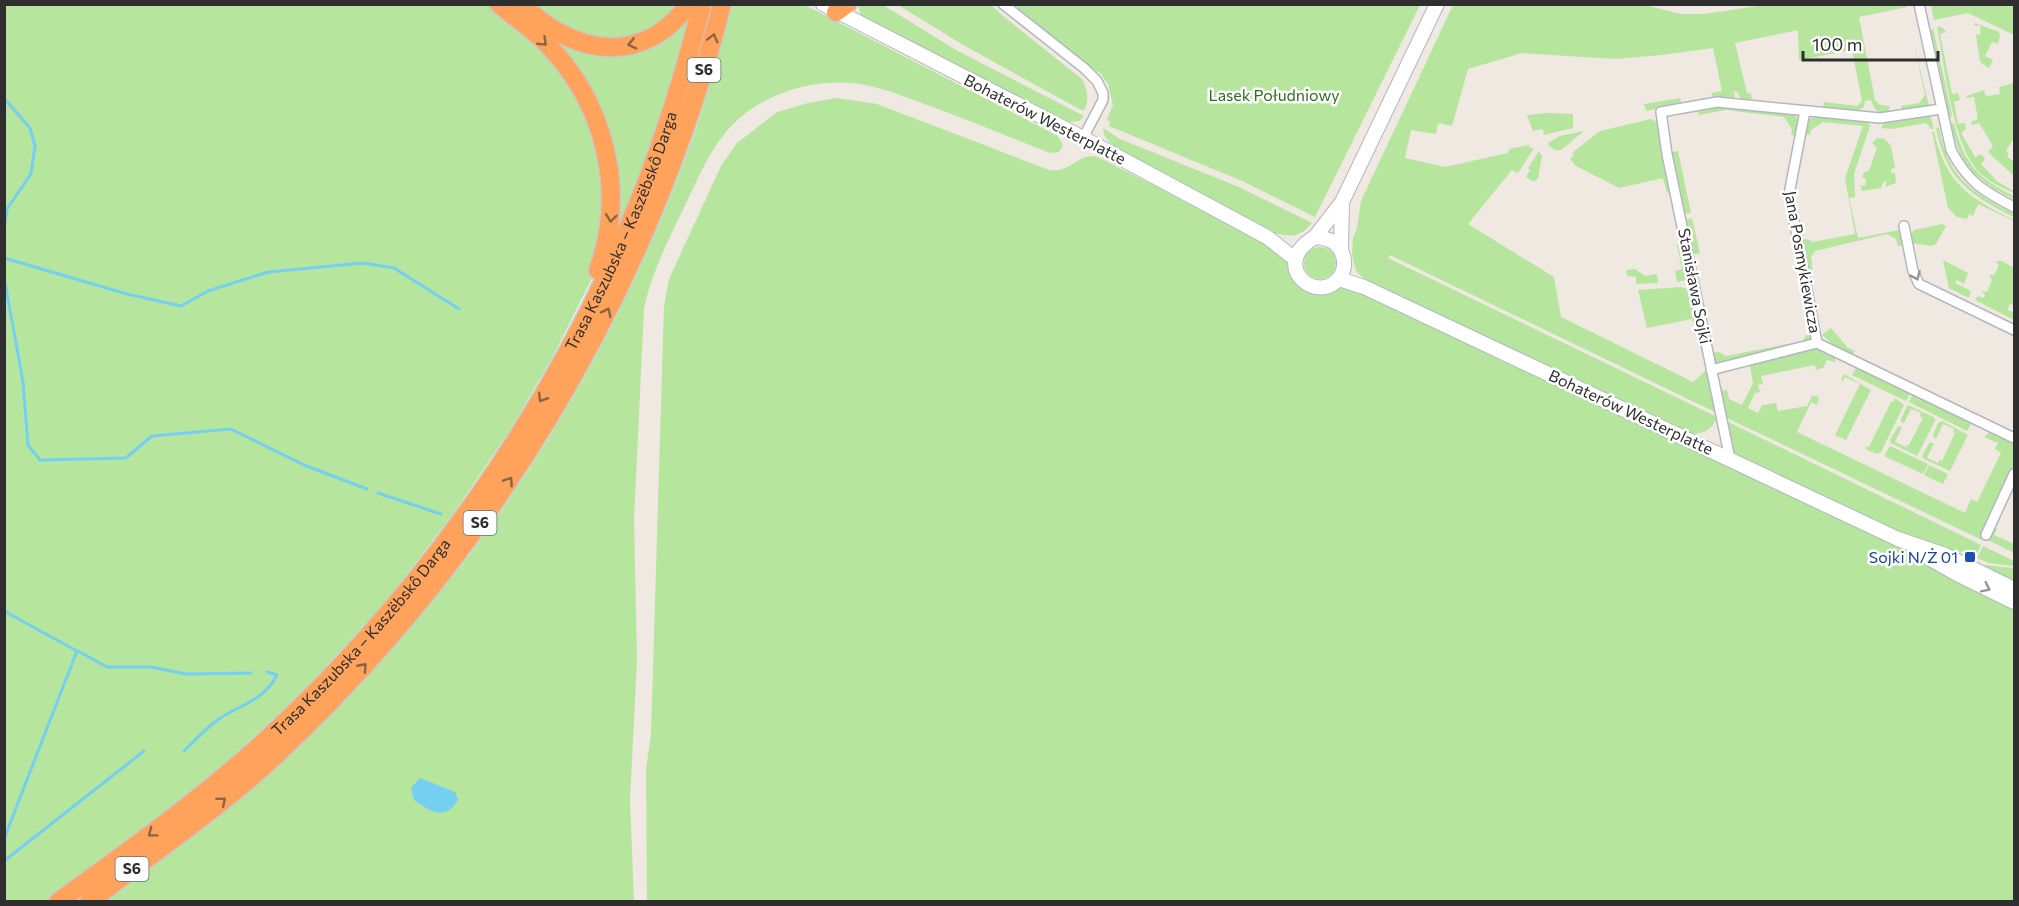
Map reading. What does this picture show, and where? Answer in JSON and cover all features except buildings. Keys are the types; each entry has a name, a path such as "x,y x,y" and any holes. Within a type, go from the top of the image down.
{"highway":[{"path":"499,4 545,42 574,78 594,116 608,163 612,209 609,233 601,263 570,348"},
{"path":"520,4 556,31 594,47 613,48 635,45 651,39 671,26 689,4"},
{"name":"Trasa Kaszubska – Kaszëbskô Darga","path":"58,902 224,777 281,726 334,674 380,622 462,520 499,467 546,392 602,285 638,204 666,128 702,4"},
{"name":"Trasa Kaszubska – Kaszëbskô Darga","path":"89,902 215,807 274,756 348,683 393,632 475,530 513,476 560,399 618,290 654,208 685,123 708,58 722,4"}],"main road":[{"path":"1342,202 1341,249 1344,257 1341,274 1325,287 1310,285 1298,275 1295,259 1298,251 1303,244 1316,237 1342,202 1437,4"},
{"name":"Bohaterów Westerplatte","path":"836,6 1267,237 1295,259"},
{"name":"Bohaterów Westerplatte","path":"1267,237 1303,244"},
{"path":"1316,237 1326,238 1341,249"},
{"name":"Bohaterów Westerplatte","path":"1341,274 1364,287 1898,539 1945,555 2014,589"},
{"name":"Bohaterów Westerplatte","path":"1898,539 1939,565 2014,602"}],"street":[{"path":"1004,4 1097,81 1103,100 1083,138"},
{"path":"1919,4 1951,150 1963,171 1983,191 2014,207"},
{"name":"Stanisława Sojki","path":"1730,459 1667,154 1668,147 1661,112 1717,102 1805,111"},
{"path":"1805,111 1880,118 1941,109"},
{"name":"Jana Posmykiewicza","path":"1805,111 1789,194 1817,343"},
{"path":"1904,226 1917,282 1937,294 2014,330"},
{"name":"Jana Posmykiewicza","path":"1712,370 1817,343 2014,438"},
{"path":"1986,535 2014,474"}],"green space":[{"path":"1640,4 1681,14 1704,14 1764,5 1906,5 1907,7 1859,17 1875,100 1880,105 1890,106 1887,113 1876,110 1871,100 1865,101 1864,107 1856,112 1823,108 1824,102 1857,106 1862,101 1852,50 1799,60 1798,30 1735,43 1747,93 1751,94 1752,98 1749,100 1741,99 1737,92 1733,91 1735,96 1733,99 1712,96 1711,93 1722,91 1713,48 1615,59 1522,53 1468,69 1452,126 1438,123 1436,134 1411,130 1405,158 1445,167 1508,153 1509,149 1529,145 1530,148 1534,148 1518,173 1512,170 1468,224 1554,277 1561,317 1693,382 1708,369 1717,413 1390,255 1388,258 1717,417 1709,429 1696,434 1686,433 1363,278 1356,271 1352,255 1353,238 1361,201 1453,5"},
{"path":"4,5 491,5 544,49 585,107 606,187 598,258 591,280 552,358 508,433 453,514 387,600 295,700 208,778 158,819 45,902 4,901"},
{"path":"514,5 598,52 688,16 690,18 656,130 614,239 606,130"},
{"path":"529,5 683,5 669,21 627,40 580,36"},
{"path":"732,5 805,5 1058,136 1063,145 1059,152 1050,153 891,92 863,84 836,82 801,87 767,100 738,119 709,156 663,253 644,309 634,519 637,660 630,800 634,901 104,902 229,807 304,742 354,690 438,594 508,501 571,400 600,348 652,240 696,129"},
{"path":"858,5 883,5 956,50 1084,116 1079,121 1065,122 864,17"},
{"path":"898,5 991,5 1083,80 1087,92 1084,110 965,46"},
{"name":"Lasek Południowy","path":"1012,5 1420,5 1315,217 1242,181 1109,126 1110,122 1107,119 1113,105 1108,84 1101,74"},
{"path":"1931,5 2014,5 2014,35 1968,13 1934,20"},
{"path":"1975,23 1999,32 2000,35 1998,44 1992,42 1985,56 1993,60 1989,68 1980,62 1976,35 1981,34 1980,25 1974,26"},
{"path":"1937,26 1946,32 1940,34 1952,94 1958,93 1960,100 1954,102 1958,124 1965,123 1966,129 1961,133 1975,157 1981,154 1985,159 1981,164 1998,182 2014,193 1991,182 1979,172 1962,144 1951,104"},
{"path":"1933,28 1952,115 1950,118 1931,31"},
{"path":"1914,44 1929,106 1902,111 1901,106 1919,103 1925,95"},
{"path":"2014,83 2014,138 2006,151 2009,153 2007,157 2014,161 2014,176 1988,152 1993,146 1979,123 1972,125 1971,122 1978,119 1974,97 1967,98 1966,96 1984,90 1986,96 2000,94 1999,87"},
{"path":"837,98 877,104 1049,170 1064,168 1086,157 1098,157 1267,243 1288,262 1294,281 1305,290 1329,292 1340,287 1365,291 1806,501 2014,608 2014,901 647,901 646,770 651,734 664,306 669,279 721,166 737,143 777,112"},
{"path":"1680,98 1682,104 1646,111 1644,104"},
{"path":"1715,107 1795,115 1799,122 1797,136 1791,135 1792,129 1784,117 1726,110 1698,115 1699,110"},
{"path":"1573,114 1573,128 1544,135 1543,129 1533,131 1527,115"},
{"path":"1930,115 1934,129 1926,123 1892,129 1881,128 1885,122"},
{"path":"1819,116 1867,121 1870,126 1854,174 1855,197 1849,198 1858,238 1899,230 1905,245 1898,246 1896,239 1887,234 1815,251 1811,257 1813,272 1809,273 1803,240 1813,242 1855,234 1845,178 1863,126 1823,122 1811,130 1810,135 1806,134 1809,119"},
{"path":"1651,119 1659,126 1673,192 1667,193 1663,178 1619,188 1576,166 1570,159 1574,155 1572,153 1600,131"},
{"path":"1954,123 1962,149 1974,168 1990,183 2014,196 2014,199 1990,186 1972,170 1959,151 1951,124"},
{"path":"1939,127 1948,159 1955,171 1974,190 2014,214 2014,217 1985,201 1962,184 1946,161 1936,128"},
{"path":"1103,128 1120,139 1239,187 1312,223 1298,234 1283,235 1270,232 1113,146 1104,135"},
{"path":"1584,131 1561,150 1555,150 1549,146 1548,143 1560,136"},
{"path":"1932,132 1934,132 1945,165 1962,187 1984,204 2014,221 1978,204 1973,216 1969,214 1967,219 1957,217 1948,208"},
{"path":"1877,138 1885,139 1891,146 1895,168 1891,169 1892,173 1895,173 1896,183 1885,187 1887,181 1884,181 1881,188 1862,191 1860,185 1865,186 1866,179 1862,177 1864,172 1869,171 1877,148 1872,143"},
{"path":"1539,151 1542,156 1538,178 1534,182 1526,177 1530,170 1528,168"},
{"path":"1678,151 1691,213 1683,214 1673,165 1672,152"},
{"path":"1692,218 1700,253 1695,254 1690,252 1685,220"},
{"path":"1942,224 1946,226 1936,244 1931,246 1912,243 1910,236 1914,230"},
{"path":"1682,244 1689,271 1686,280 1677,282 1675,271 1682,269 1677,245"},
{"path":"1320,247 1331,252 1336,263 1331,274 1320,279 1309,274 1304,263 1309,252"},
{"path":"1943,260 1968,273 1964,284 1957,280 1955,283 1971,291 1969,298 1949,288"},
{"path":"1996,261 2002,261 2014,268 2014,305 2010,304 2007,310 2014,312 2014,320 1975,300 1978,296 1984,298 1985,295 1981,291 1987,292 1992,280 1989,275 1994,275 1999,266"},
{"path":"1635,269 1645,276 1657,274 1658,283 1636,284 1636,277 1627,276 1626,270"},
{"path":"1681,287 1691,290 1697,325 1693,326 1692,319 1647,328 1638,290"},
{"path":"1831,328 1848,348 1855,351 1852,355 1836,347 1822,335"},
{"path":"1813,334 1812,341 1714,363 1712,353 1719,352 1726,356 1803,341 1806,335"},
{"path":"1815,347 1835,356 1835,362 1827,360 1823,368 1816,370 1815,365 1761,376 1763,384 1758,385 1760,392 1755,393 1748,408 1758,413 1762,405 1776,403 1778,411 1807,406 1812,396 1817,396 1819,399 1817,405 1811,402 1797,432 1965,513 1971,499 1977,502 2001,453 1995,449 1998,443 1984,437 1991,431 2014,445 2014,468 1982,540 1725,417 1719,391 1727,390 1729,399 1742,405 1753,383 1751,364"},
{"path":"1857,366 1911,392 1906,401 1852,375"},
{"path":"1844,374 1871,390 1846,440 1835,435 1860,384 1845,377 1843,381 1841,380"},
{"path":"1913,393 1972,422 1967,431 1909,402"},
{"path":"1895,398 1904,405 1881,452 1877,454 1865,449 1869,447"},
{"path":"1907,406 1935,418 1917,456 1891,443 1890,440 1900,426 1902,427 1895,442 1906,447 1909,445 1923,418 1920,416 1921,413 1911,409 1904,423 1901,422"},
{"path":"1724,420 1981,545 1975,557 1962,551 1959,555 1928,546 1737,457 1732,450"},
{"path":"1942,421 1968,435 1950,471 1922,456 1929,443 1934,443 1927,458 1938,463 1939,460 1942,461 1955,433 1954,429 1943,424 1936,439 1934,438 1938,423"},
{"path":"1890,446 1928,464 1923,474 1884,456"},
{"path":"1929,465 1948,474 1943,484 1924,475"},
{"path":"1993,528 1997,529 1994,535 2014,544 2014,553 1988,540"},
{"path":"1983,546 2014,561 2014,566 1989,563 1977,558"},
{"path":"1984,565 2014,568 2014,586 1984,567"}],"water":[{"path":"420,778 455,792 458,800 453,807 448,811 437,812 414,800 411,788"}],"waterway":[{"path":"4,98 30,128 35,146 31,174 7,209 4,230"},
{"path":"4,258 127,294 181,306 208,291 268,272 363,263 394,268 459,309"},
{"path":"4,277 23,382 28,445 40,460 126,458 152,436 231,429 304,465 367,489"},
{"path":"378,493 441,514"},
{"path":"4,611 77,651 4,839"},
{"path":"78,651 107,667 151,667 186,674 251,673"},
{"path":"184,751 214,723 266,691 277,675 267,672"},
{"path":"4,861 144,751"}],"place":[{"name":"Sojki N/Ż 01","path":"1970,557"}]}
